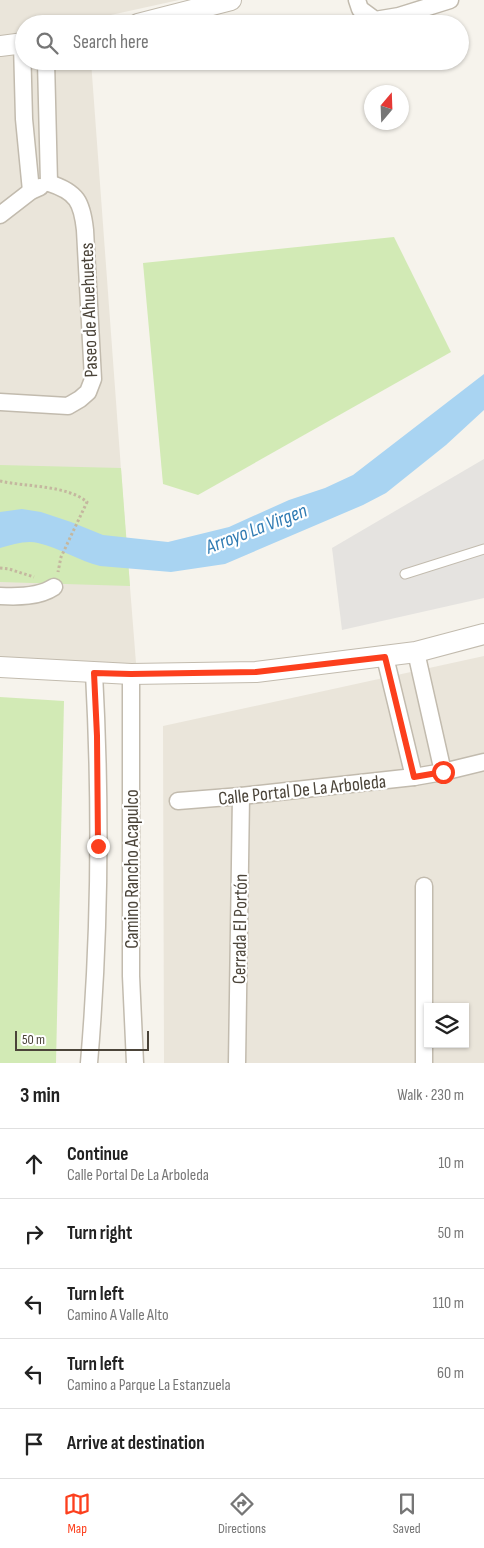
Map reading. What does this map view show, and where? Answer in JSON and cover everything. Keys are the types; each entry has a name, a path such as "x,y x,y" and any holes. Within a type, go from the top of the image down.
{"street":[{"path":"173,15 231,0"},
{"path":"357,0 360,8 369,15"},
{"path":"402,15 450,0"},
{"path":"0,46 15,44"},
{"path":"23,70 24,119 31,191"},
{"path":"0,215 31,191 50,183 46,70"},
{"name":"Paseo de Ahuehuetes","path":"0,402 68,406 80,400 88,392 93,379 83,211 78,199 70,192 50,183"},
{"path":"0,596 31,595 47,592 54,587"},
{"path":"0,668 131,674 256,672 416,652 484,634"},
{"path":"416,652 443,772"},
{"path":"385,657 414,777"},
{"path":"89,1063 95,992 98,846 97,736 94,673"},
{"name":"Camino Rancho Acapulco","path":"131,674 131,976 135,1063"},
{"name":"Calle Portal De La Arboleda","path":"178,801 414,777 484,762"},
{"name":"Cerrada El Portón","path":"237,1063 241,796"},
{"path":"424,886 424,1063"}],"lane":[{"path":"405,574 484,549"}],"path":[{"path":"0,481 43,486 71,493 87,502 61,557"}],"shaded area":[{"path":"0,0 179,0 111,15 15,15 15,70 92,70 136,663 92,675 0,667"},
{"path":"484,459 484,598 342,630 332,548"},
{"path":"484,656 484,1063 164,1063 163,726"}],"green space":[{"path":"394,237 451,352 198,495 163,484 143,263"},
{"path":"0,465 121,468 130,586 0,582"},
{"path":"0,697 64,701 56,1063 0,1063"}],"water":[{"name":"Arroyo La Virgen","path":"484,374 484,410 446,445 386,493 363,505 225,564 171,572 100,566 46,545 33,542 19,543 0,548 0,512 22,509 41,512 103,535 168,542 229,527 289,500 325,488 353,475"}],"route":[{"path":"98,846 97,736 94,673 256,672 385,657 414,777 443,772"}]}
